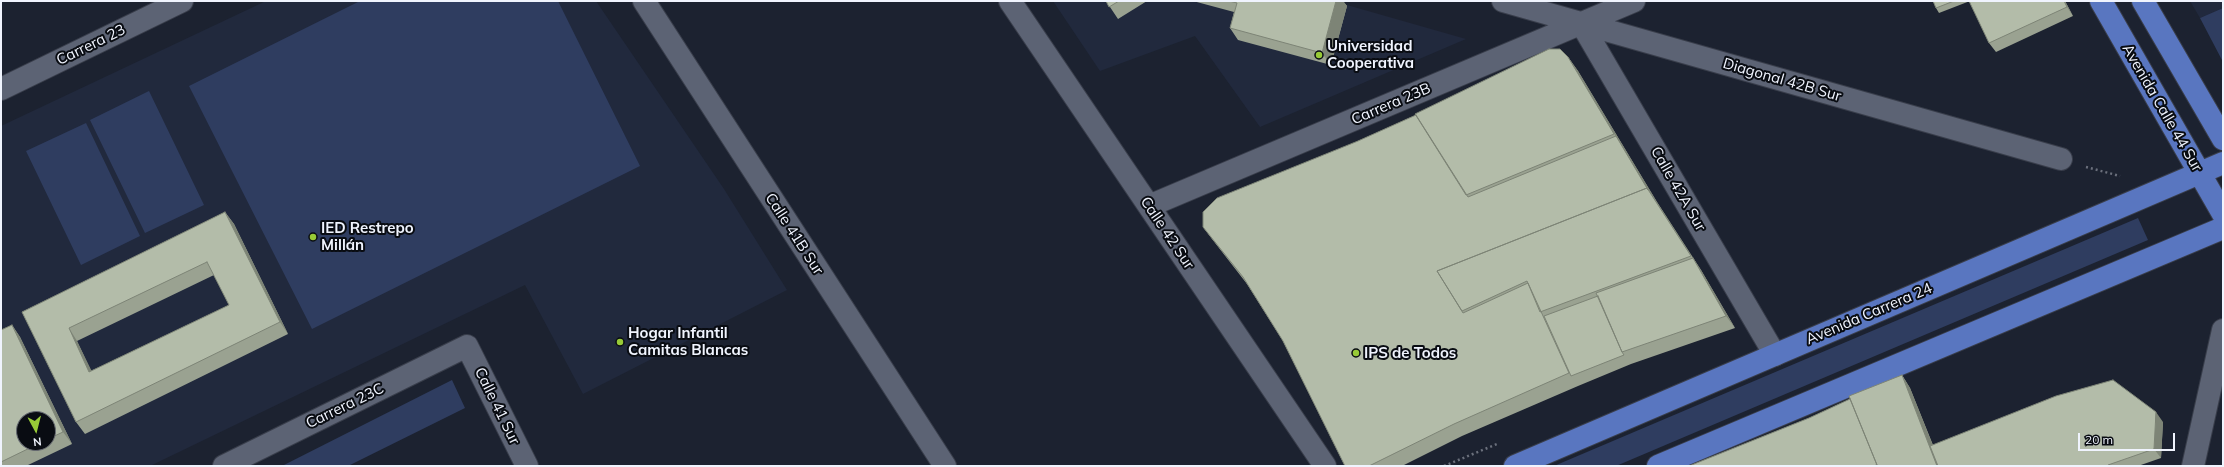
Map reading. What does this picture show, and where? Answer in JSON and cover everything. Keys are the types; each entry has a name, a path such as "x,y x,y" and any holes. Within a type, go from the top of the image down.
{"main road":[{"name":"Avenida Calle 44 Sur","path":"2100,1 2223,214"},
{"path":"2143,1 2223,139"},
{"name":"Avenida Carrera 24","path":"1515,466 2223,163"},
{"path":"1658,466 2223,228"}],"street":[{"name":"Carrera 23","path":"1,89 182,1"},
{"name":"Calle 41B Sur","path":"644,1 945,466"},
{"name":"Calle 42 Sur","path":"1010,1 1325,466"},
{"name":"Diagonal 42B Sur","path":"1503,1 2061,159"},
{"name":"Carrera 23B","path":"1149,206 1634,1"},
{"name":"Calle 42A Sur","path":"1581,23 1775,355"},
{"path":"2193,466 2223,330"},
{"name":"Carrera 23C","path":"224,466 467,346"},
{"name":"Calle 41 Sur","path":"467,346 526,466"}],"path":[{"path":"2061,159 2128,178"}],"shaded area":[{"name":"IED Restrepo Millán","path":"266,1 596,1 724,189 787,290 583,394 525,285 150,466 1,466 1,126"},
{"path":"360,1 558,1 640,166 312,329 189,86"},
{"name":"Universidad Cooperativa","path":"1053,1 1333,1 1466,39 1260,127 1195,36 1100,71"},
{"path":"2190,1 2223,1 2223,8 2200,18"},
{"path":"2223,8 2223,62 2200,18"},
{"path":"149,91 204,205 145,233 90,120"},
{"path":"86,123 140,236 81,265 26,151"},
{"path":"2138,218 2148,240 1616,466 1554,466"},
{"path":"452,380 465,408 348,466 282,466"}],"building":[{"path":"1106,1 1119,1 1109,7"},
{"path":"1229,1 1336,1 1322,53 1230,28 1237,3"},
{"path":"1933,1 1954,1 1936,8"},
{"path":"1969,1 2064,1 2067,7 1989,43"},
{"path":"1549,49 1560,49 1568,57 1614,134 1466,195 1415,114"},
{"path":"1416,115 1468,197 1616,136 1647,188 1437,271 1463,313 1528,283 1569,373 1454,424 1369,466 1345,466 1283,341 1243,277 1203,227 1203,212 1217,198 1358,141"},
{"path":"1647,188 1691,256 1540,312 1527,281 1462,311 1437,271"},
{"path":"225,212 280,322 76,422 22,312","holes":["207,262 229,305 89,372 69,328"]},
{"path":"1693,258 1726,316 1622,352 1596,293"},
{"path":"1598,296 1624,355 1571,376 1544,316"},
{"path":"12,325 53,411 16,411 16,451 24,451 1,462 1,330"},
{"path":"1902,375 1937,466 1873,466 1877,465 1849,396"},
{"path":"2113,380 2156,412 2154,449 2108,466 1938,466 1930,446 2056,396"},
{"path":"1850,399 1877,465 1689,466 1809,418"},
{"path":"56,417 63,432 56,435"}],"place":[{"name":"Universidad Cooperativa","path":"1319,55"},
{"name":"IED Restrepo Millán","path":"313,237"},
{"name":"Hogar Infantil Camitas Blancas","path":"620,342"},
{"name":"IPS de Todos","path":"1356,353"}]}
